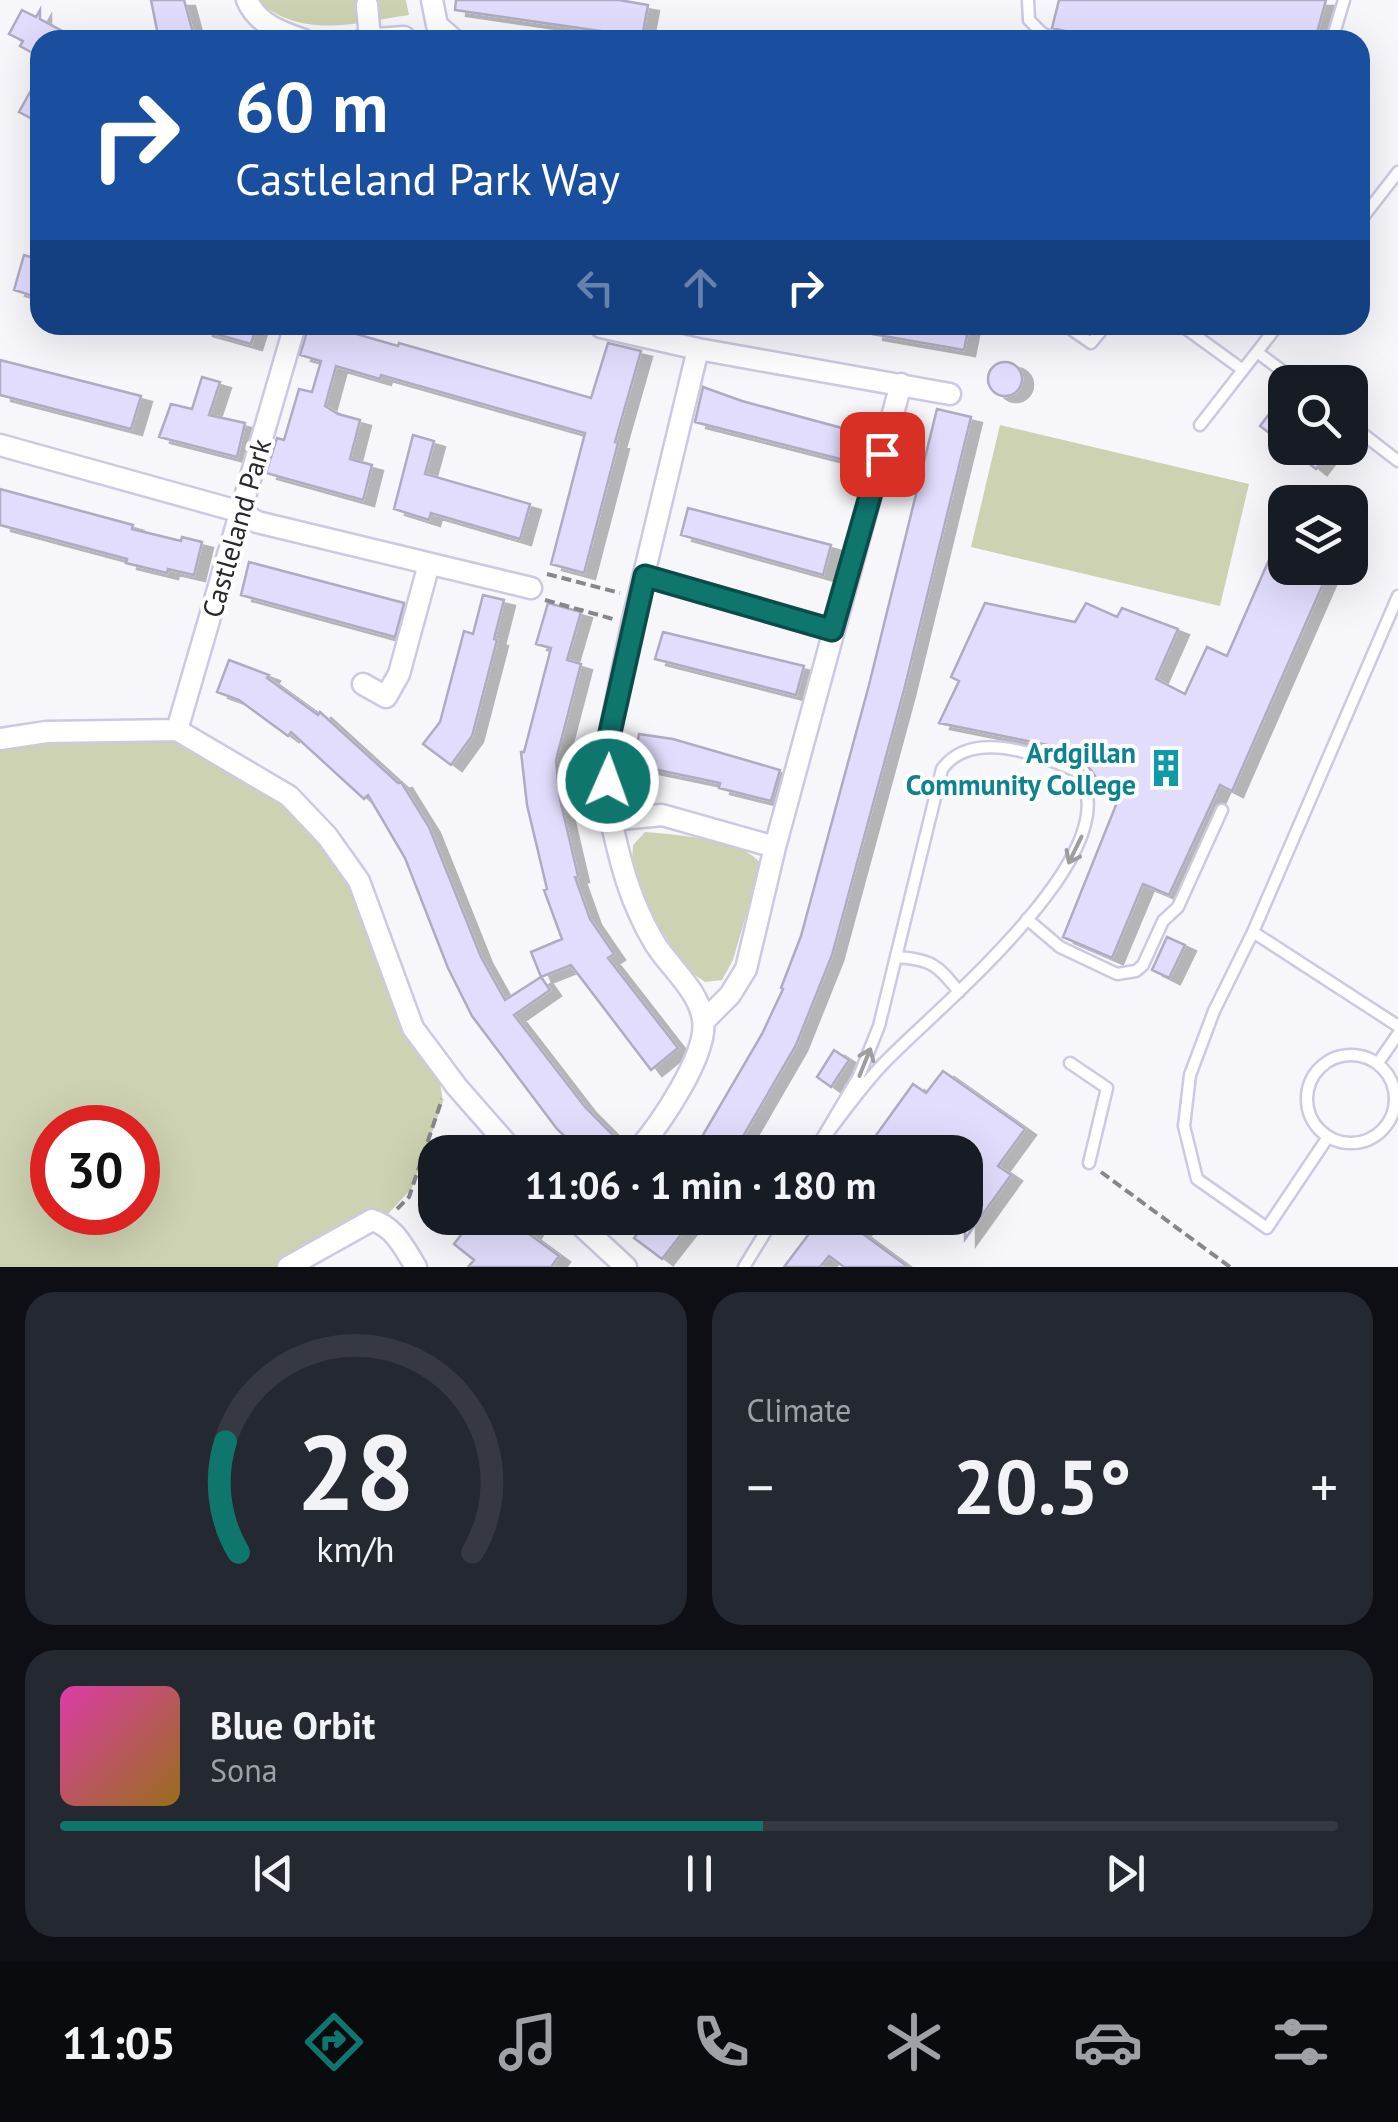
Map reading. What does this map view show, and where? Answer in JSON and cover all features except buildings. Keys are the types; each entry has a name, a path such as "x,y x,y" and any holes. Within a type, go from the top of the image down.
{"street":[{"path":"247,0 251,10 274,30"},
{"path":"432,0 437,25 443,30"},
{"path":"367,6 369,30"},
{"name":"Castleland Park","path":"177,730 291,335"},
{"path":"636,335 950,394"},
{"path":"651,1135 702,1043 704,1020 697,1001 654,942 624,880 612,820 609,737 698,349"},
{"path":"704,1020 730,996 746,969 832,630 901,384"},
{"path":"0,444 241,512 257,522 429,564 535,580"},
{"path":"362,684 386,697 399,674 429,564"},
{"path":"645,576 832,630"},
{"path":"0,739 46,732 177,730 289,796 326,836 359,881 413,1028 499,1135"},
{"path":"612,820 662,815 775,847"},
{"path":"288,1267 372,1220 384,1224 399,1238 416,1267"},
{"path":"593,1235 626,1267"}],"lane":[{"path":"1028,0 1029,20 1039,30"},
{"path":"1335,30 1344,0"},
{"path":"1370,207 1398,172"},
{"path":"1195,335 1243,370"},
{"path":"1200,425 1270,335"},
{"path":"1257,352 1274,365"},
{"path":"1368,438 1398,462"},
{"path":"1328,1137 1267,1228 1197,1180 1184,1126 1190,1075 1214,1011 1254,932 1398,596"},
{"path":"825,1135 859,1076 880,1026 942,769 961,752 992,746 1076,771 1085,782 1090,799 1088,822 1058,884 959,992 886,1060 828,1135"},
{"path":"1027,919 1060,948 1117,974 1136,971 1143,966 1163,921 1178,907 1222,810"},
{"path":"1254,932 1398,1030 1378,1063"},
{"path":"896,957 917,958 940,966 959,992"},
{"path":"1351,1054 1378,1063 1394,1088 1392,1117 1371,1138 1357,1143 1328,1137 1310,1115 1308,1087 1314,1074 1324,1063 1351,1054"},
{"path":"1070,1062 1107,1088 1089,1164"},
{"path":"744,1267 764,1235"}],"path":[{"path":"632,624 532,596 535,580 640,598"},
{"path":"384,1224 409,1196 443,1096 457,1086"},
{"path":"1089,1164 1230,1267"}],"green space":[{"path":"257,0 406,0 409,15 330,26 292,20"},
{"path":"1000,425 1249,484 1220,606 971,547"},
{"path":"153,729 289,796 359,881 439,1076 443,1102 431,1135 418,1135 418,1171 412,1188 388,1214 288,1267 0,1267 0,739"},
{"path":"645,832 725,844 753,856 761,864 733,960 722,980 705,982 686,969 651,914 632,863 633,845"}],"place":[{"name":"Ardgillan Community College","path":"1166,768"}],"route":[{"path":"608,781 609,737 645,576 832,630 882,454"}]}
